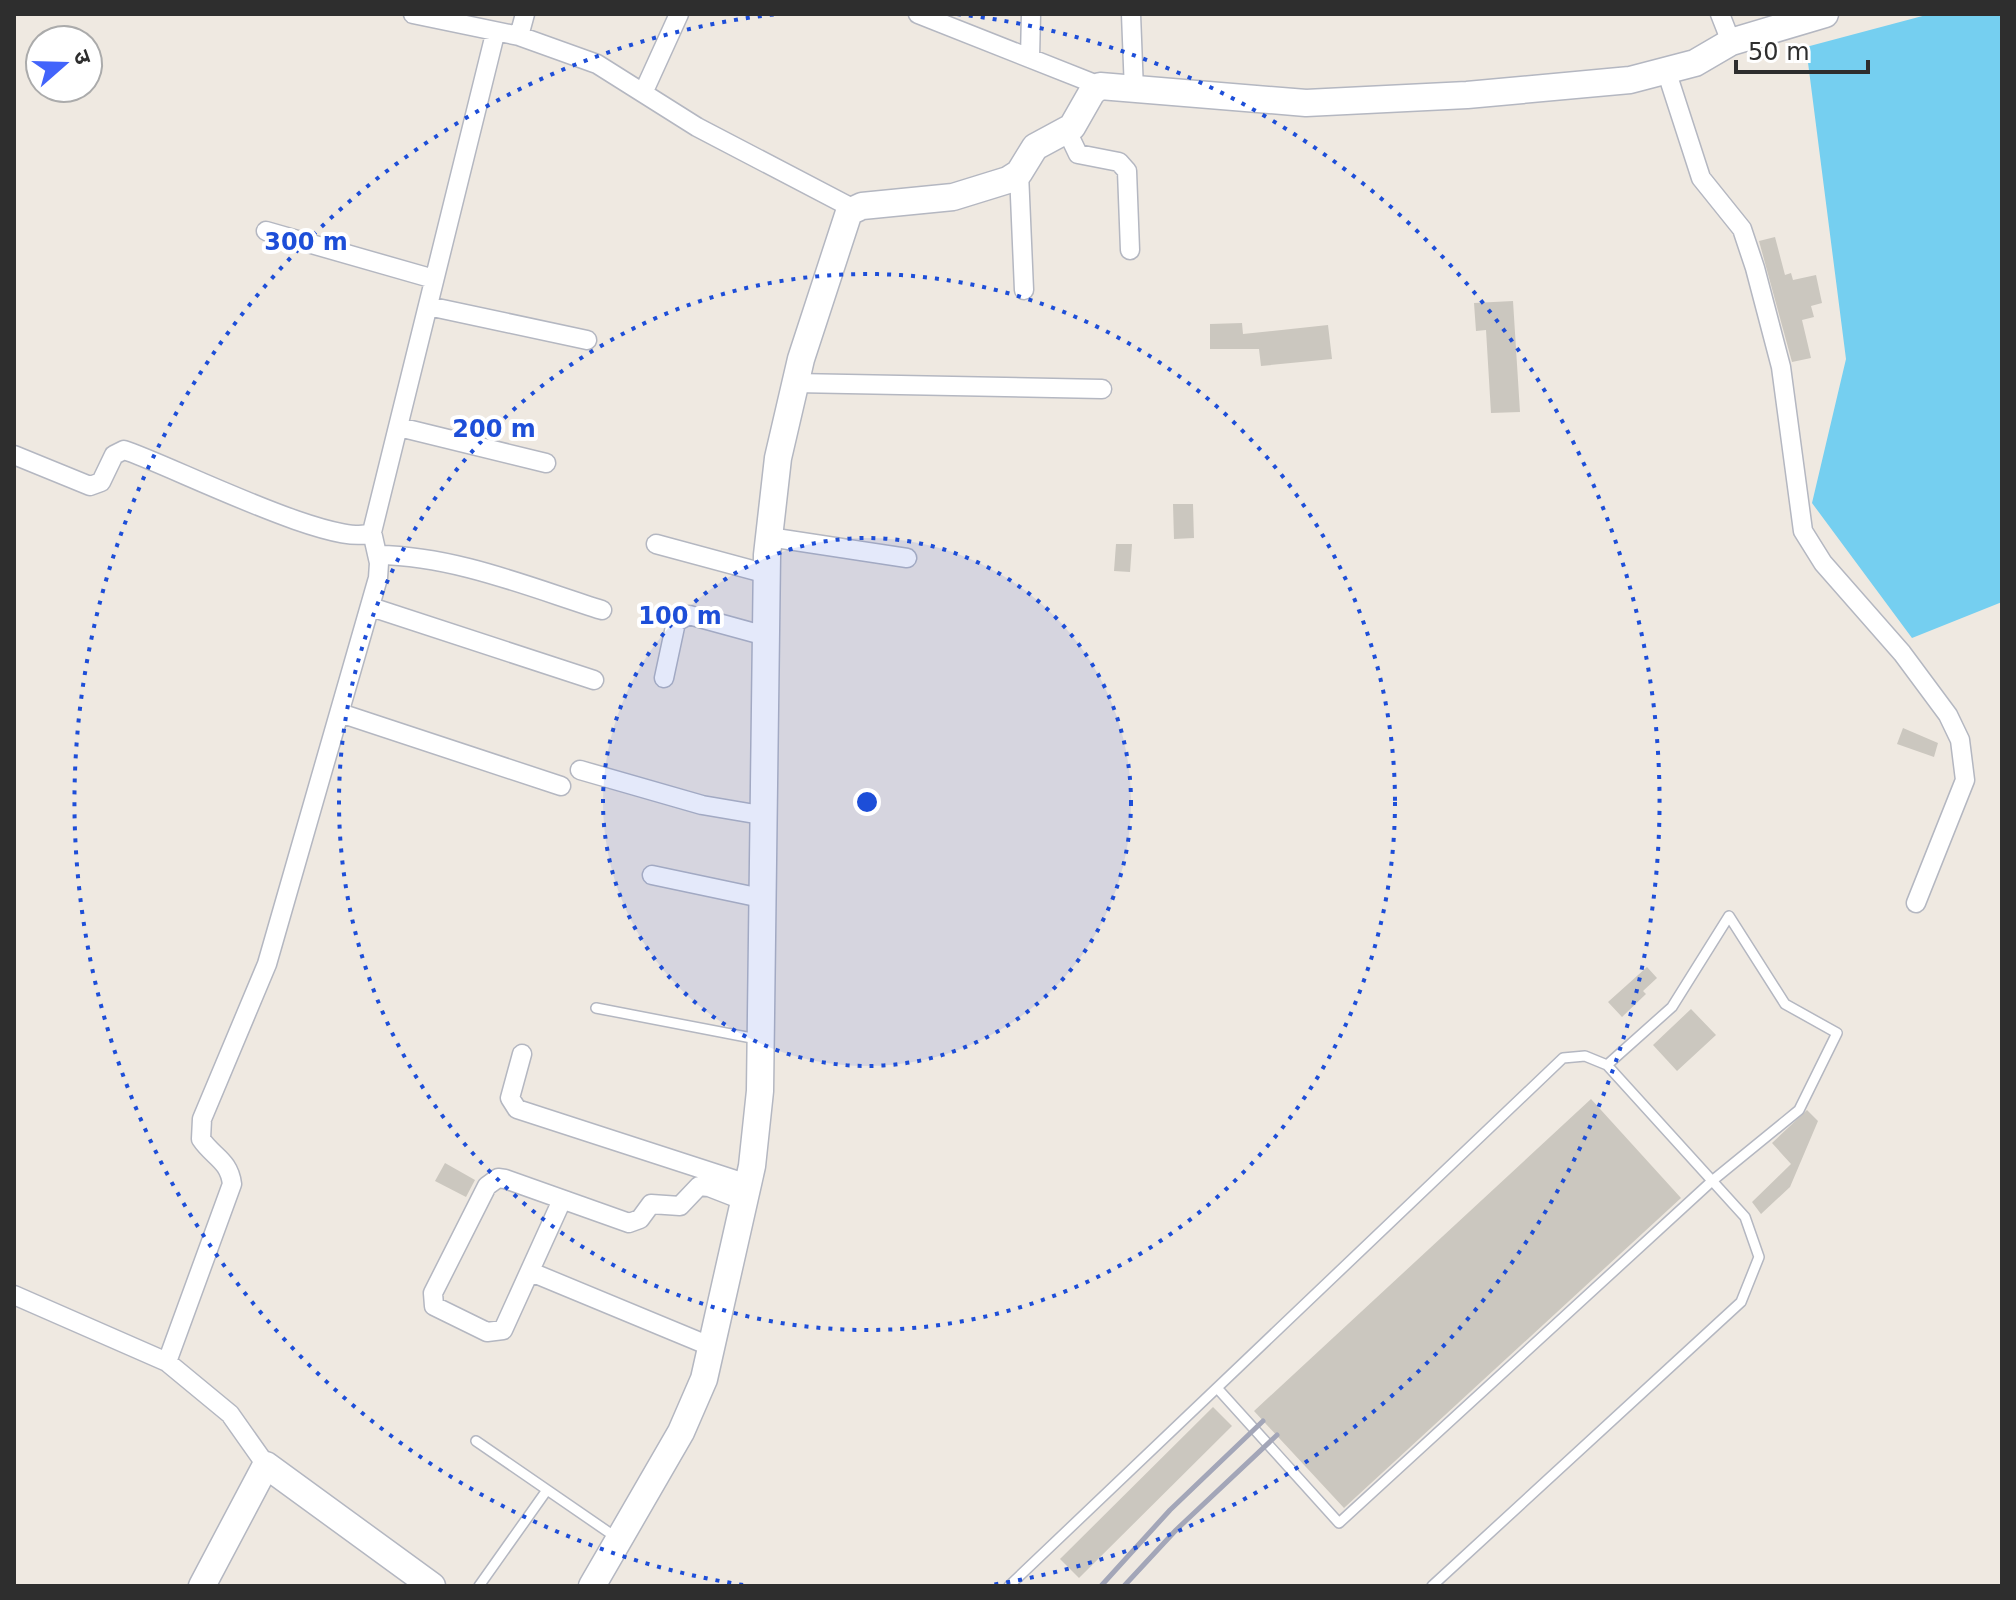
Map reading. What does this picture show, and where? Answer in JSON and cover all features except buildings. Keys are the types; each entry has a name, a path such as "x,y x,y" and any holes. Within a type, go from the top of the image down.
{"street":[{"path":"413,14 495,34 519,36 597,64 697,127 854,209 953,197 1008,180 1019,173 1035,147 1067,131 1076,122 1094,89 1100,86"},
{"path":"519,36 525,14"},
{"path":"644,91 679,14"},
{"path":"918,14 1100,86 1306,103 1512,91 1630,80 1695,63 1731,42 1825,14"},
{"path":"1030,58 1031,14"},
{"path":"1131,14 1134,91"},
{"path":"1720,14 1731,42"},
{"path":"167,1362 232,1184 224,1159 201,1139 202,1119 267,964 371,607 378,578 378,555 372,532 495,34"},
{"path":"1666,70 1701,178 1742,229 1755,268 1781,367 1803,531 1823,563 1902,653 1948,715 1960,740 1965,780 1916,903"},
{"path":"1067,131 1078,154 1119,162 1127,171 1130,250"},
{"path":"1019,173 1024,290"},
{"path":"592,1586 681,1432 704,1379 746,1192 760,1091 761,815 769,537 778,458 795,383 847,217 854,209"},
{"path":"266,231 434,279"},
{"path":"428,306 587,340"},
{"path":"795,383 1102,389"},
{"path":"399,427 546,463"},
{"path":"14,455 90,486 101,482 114,455 124,450 293,518 357,537 372,532"},
{"path":"769,537 907,558"},
{"path":"656,544 767,574"},
{"path":"378,555 427,557 456,564 602,610"},
{"path":"371,607 594,680"},
{"path":"664,678 676,622 681,617 689,615 766,636"},
{"path":"340,713 561,786"},
{"path":"580,770 702,805 761,815"},
{"path":"652,875 761,898"},
{"path":"522,1054 510,1098 517,1109 746,1192"},
{"path":"562,1200 509,1323 495,1334 441,1310 431,1300 490,1181 505,1179 629,1223 640,1219 651,1204 680,1206 699,1186 746,1192"},
{"path":"531,1272 712,1347"},
{"path":"14,1295 167,1362 230,1414 266,1465 432,1586"},
{"path":"202,1586 266,1465"}],"lane":[{"path":"1218,1389 1339,1523 1712,1181 1799,1110 1837,1033 1785,1004 1729,916 1672,1007 1607,1065"},
{"path":"596,1008 760,1040"},
{"path":"1009,1586 1563,1058 1585,1056 1607,1065 1745,1217 1759,1257 1741,1302 1432,1586"},
{"path":"476,1441 620,1540"},
{"path":"479,1586 547,1490"}],"water":[{"path":"1930,14 2002,14 2002,602 1912,638 1812,503 1846,359 1806,47"}],"railway":[{"path":"1101,1586 1170,1510 1263,1421"},
{"path":"1124,1586 1176,1530 1277,1435"}]}
